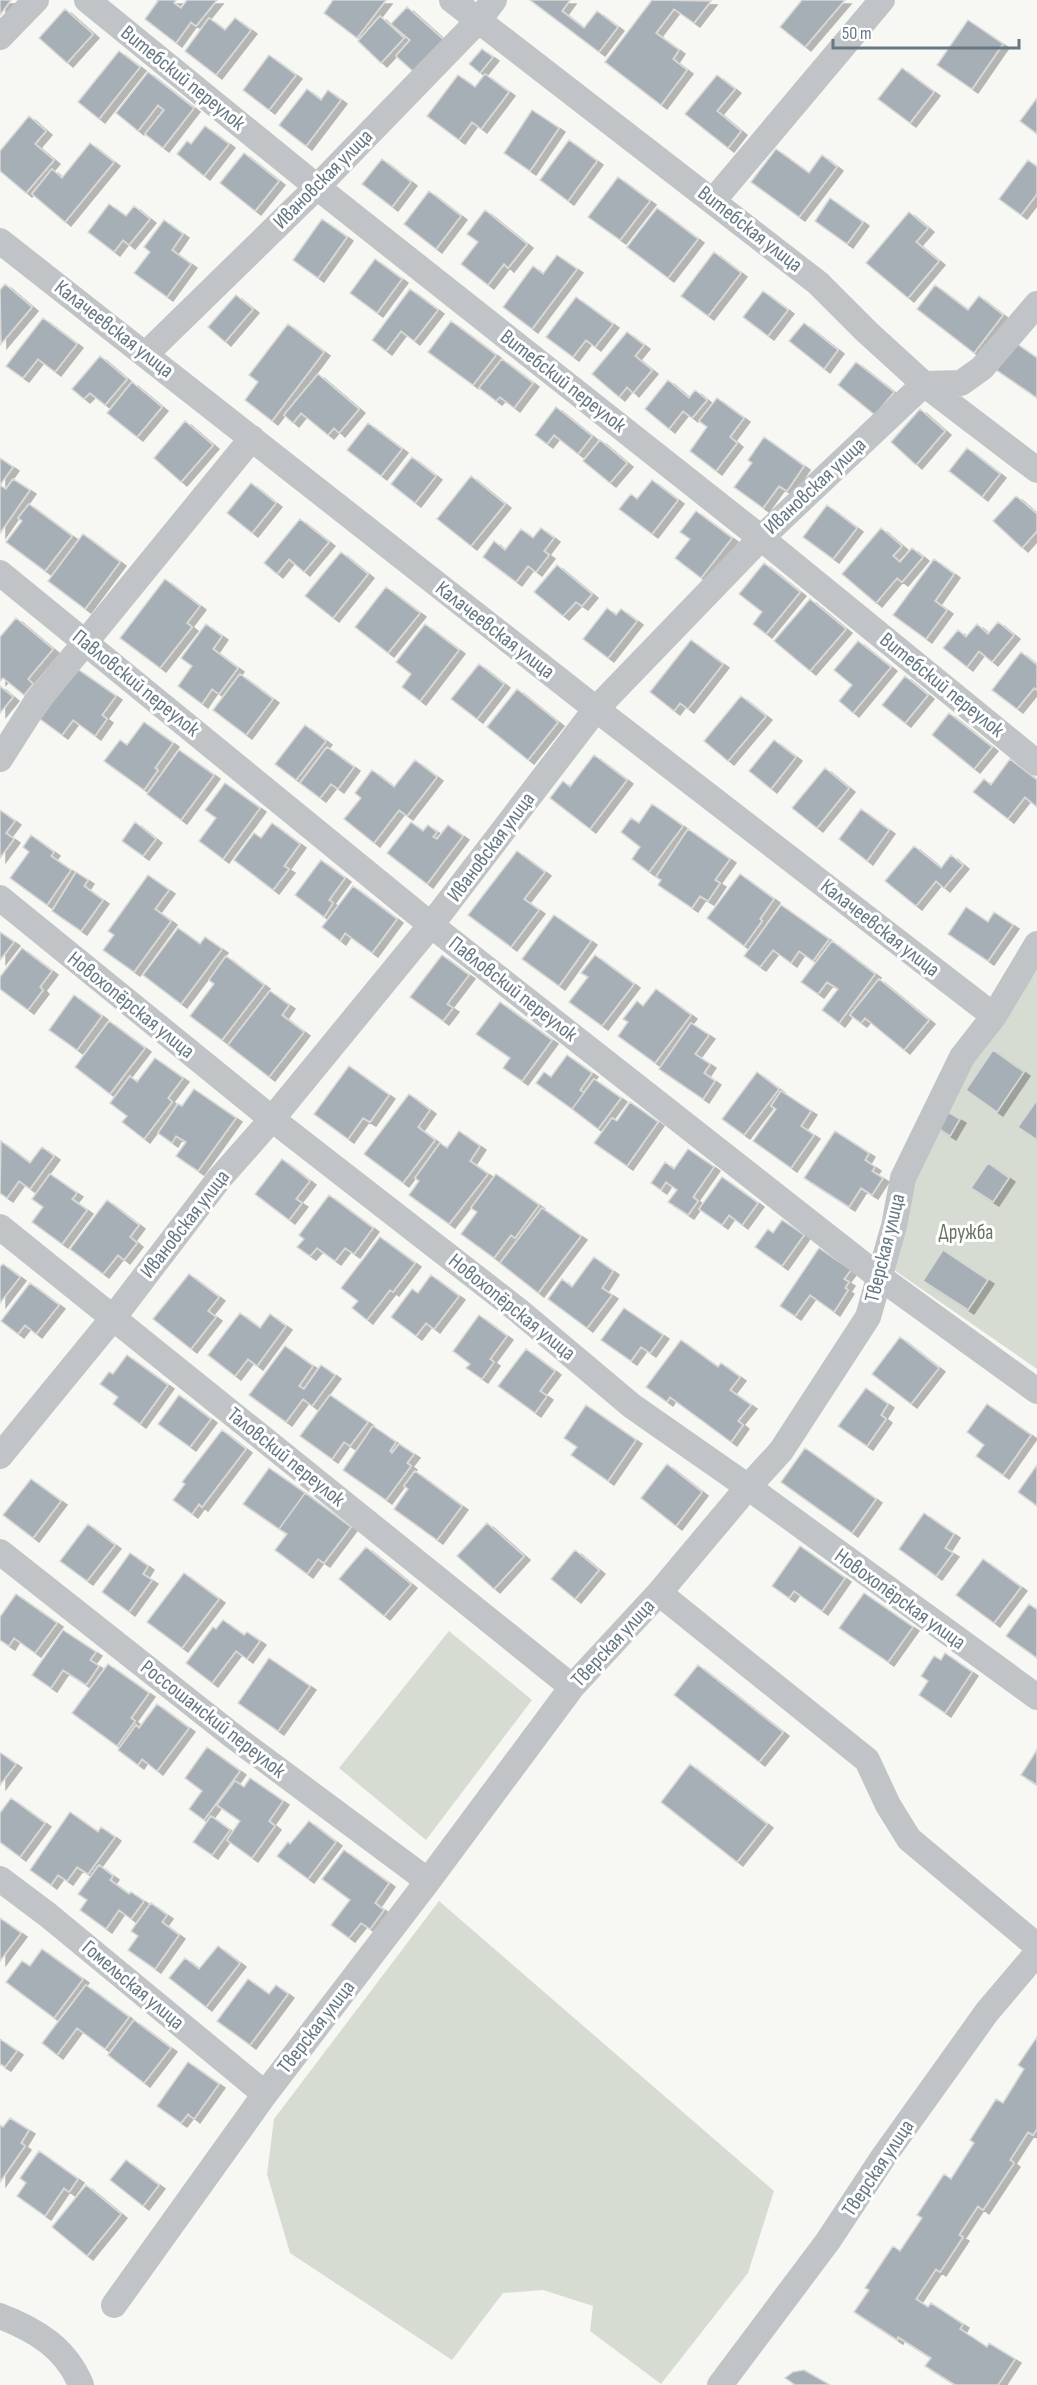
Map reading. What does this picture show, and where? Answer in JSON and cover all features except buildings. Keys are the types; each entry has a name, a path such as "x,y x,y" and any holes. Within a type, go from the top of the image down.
{"street":[{"path":"0,37 36,0"},
{"name":"Витебский переулок","path":"87,0 316,187 761,538 1037,764"},
{"name":"Витебская улица","path":"452,0 486,10 713,201 818,283 924,384 1037,470"},
{"path":"713,201 882,0"},
{"name":"Ивановская улица","path":"146,354 316,187 486,10"},
{"name":"Калачеевская улица","path":"0,241 596,709 994,1016"},
{"path":"924,384 961,383 982,368 1037,304"},
{"name":"Ивановская улица","path":"0,1456 113,1318 219,1179 272,1119 431,925 596,709 761,538 924,384"},
{"path":"0,759 35,704 252,438"},
{"name":"Павловский переулок","path":"0,573 431,925 878,1275 1037,1391"},
{"name":"Новохопёрская улица","path":"0,898 272,1119 519,1311 632,1406 748,1487 1037,1697"},
{"name":"Тверская улица","path":"114,2305 265,2094 428,1881 572,1686 659,1593 748,1487 782,1451 868,1317 878,1275 894,1226 903,1178 963,1057 994,1016 1037,944"},
{"name":"Таловский переулок","path":"0,1227 572,1686"},
{"name":"Россошанский переулок","path":"0,1552 233,1736 428,1881"},
{"path":"659,1593 867,1760 888,1805 909,1839 1037,1946"},
{"name":"Гомельская улица","path":"0,1879 48,1915 265,2094"},
{"name":"Тверская улица","path":"720,2385 828,2241 884,2156 987,2012 1037,1953"},
{"path":"0,2316 46,2338 63,2353 81,2385"}],"green space":[{"name":"Дружба","path":"1037,955 1037,1369 894,1270 898,1185"},
{"path":"449,1631 532,1700 426,1840 339,1768"},
{"path":"439,1901 774,2191 748,2273 661,2384 590,2331 593,2306 543,2290 503,2293 452,2360 290,2253 267,2174 274,2119"}]}
